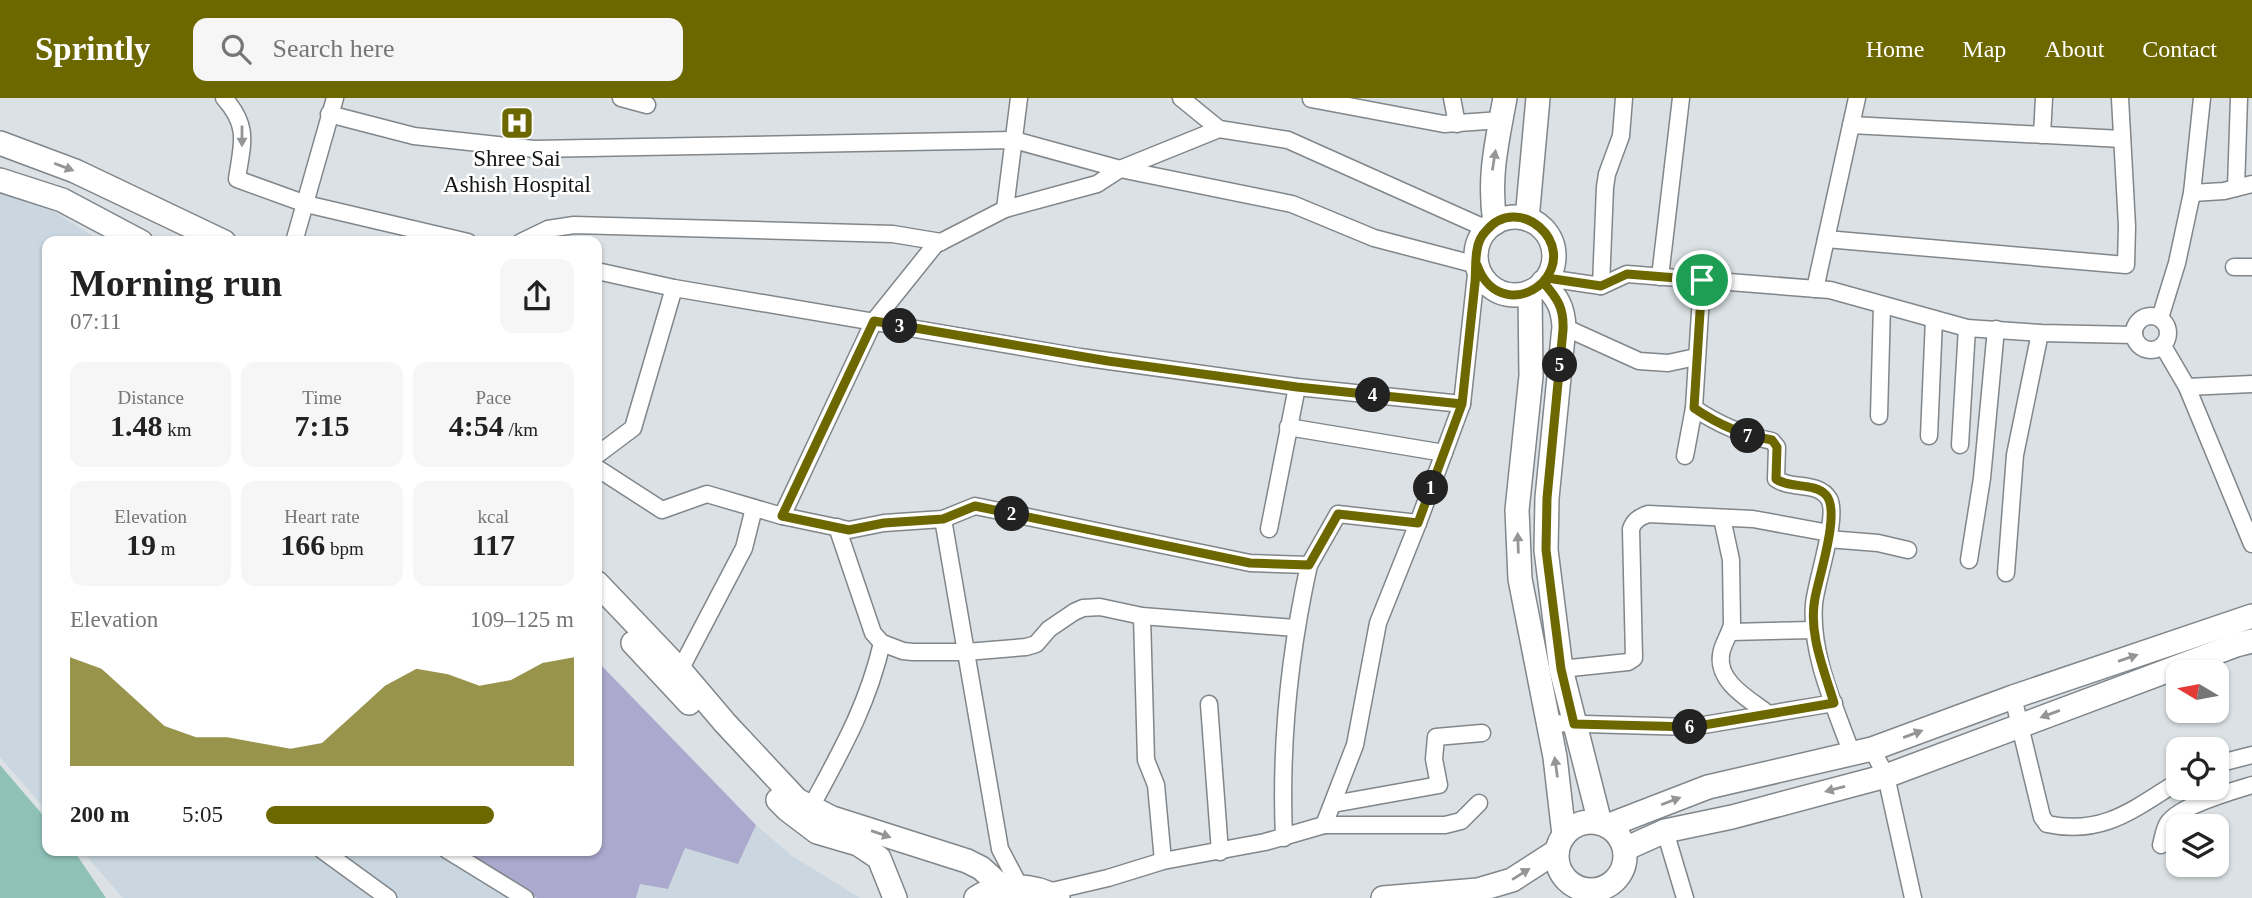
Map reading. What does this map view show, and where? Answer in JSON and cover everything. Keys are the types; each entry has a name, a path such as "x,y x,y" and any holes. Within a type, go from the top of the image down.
{"main road":[{"path":"1527,219 1538,98"},
{"path":"1491,226 1491,180 1503,109"},
{"path":"0,143 75,171 211,236"},
{"path":"0,180 62,200 130,236"},
{"path":"1516,217 1527,219 1546,233 1552,243 1554,255 1552,267 1540,284 1519,295 1497,291 1488,284 1477,265 1476,252 1480,240 1491,226 1516,217"},
{"path":"1540,284 1559,300 1563,310 1564,327 1545,523 1561,669 1603,824 1615,832 1625,849 1621,888 1604,888 1585,894 1565,878 1557,861 1561,843 1555,757 1520,579 1517,510 1540,284"},
{"path":"602,588 797,800 832,818 967,861 1012,887 1053,895"},
{"path":"602,610 788,810 817,832 858,844 879,858 895,898"},
{"path":"1383,898 1478,890 1512,880 1561,843 1580,824 1603,824 1709,787 1862,752 2013,697 2252,616"},
{"path":"1625,849 1665,831 1732,817 1886,776 2252,641"},
{"path":"976,898 1012,887"}],"street":[{"path":"224,98 236,112 242,125 243,138 237,179 306,204 442,236"},
{"path":"621,98 647,105"},
{"path":"1005,209 1019,98"},
{"path":"1181,98 1219,129 1288,140 1491,226"},
{"path":"1452,98 1457,124"},
{"path":"1601,286 1605,187 1621,136 1624,98"},
{"path":"1660,277 1681,98"},
{"path":"1815,289 1857,98"},
{"path":"2042,135 2044,98"},
{"path":"1826,239 2126,265 2127,226 2120,98"},
{"path":"2160,318 2177,263 2192,193 2202,98"},
{"path":"2235,188 2239,98"},
{"path":"1311,99 1429,122 1457,124 1503,109"},
{"path":"296,236 332,106 414,136 534,149 1014,140 1120,169 1292,204 1374,238 1477,265 1462,404 1378,623 1355,745 1324,825"},
{"path":"1851,125 2122,139"},
{"path":"782,516 874,321 934,245 1005,209 1097,184 1120,169 1219,129"},
{"path":"2192,193 2252,184"},
{"path":"533,236 548,229 573,225 893,234 941,242"},
{"path":"2234,267 2252,267"},
{"path":"602,272 674,288 1080,357 1297,387 1462,404"},
{"path":"1540,284 1601,286 1627,274 1830,290 1967,328 2134,335"},
{"path":"1685,456 1694,408 1702,280"},
{"path":"602,451 633,428 674,288"},
{"path":"1879,416 1882,305"},
{"path":"2149,316 2160,318 2168,331 2163,346 2153,350 2142,348 2134,335 2139,320 2149,316"},
{"path":"1929,436 1934,319"},
{"path":"1564,327 1639,361 1668,363 1696,357"},
{"path":"1960,445 1967,328"},
{"path":"1969,560 1982,478 1996,329"},
{"path":"2006,573 2015,455 2040,333"},
{"path":"2163,346 2187,387 2252,544"},
{"path":"2187,387 2252,384"},
{"path":"1269,529 1297,387"},
{"path":"1694,408 1719,425 1746,436 1772,440 1777,447 1776,479 1783,484 1820,489 1828,496 1832,505 1814,603 1814,630 1834,703 1862,752 1886,776 1913,898"},
{"path":"1288,427 1444,453"},
{"path":"602,471 662,510 707,494 782,516 849,530 884,523 943,519 975,506 1250,563 1309,565"},
{"path":"680,670 744,548 754,508"},
{"path":"1284,838 1282,770 1295,628 1309,565 1338,514 1418,523"},
{"path":"1561,669 1628,662 1634,657 1631,529 1633,523 1648,514 1765,520 1828,536 1908,550"},
{"path":"1722,518 1731,560 1731,632 1720,656 1721,667 1731,684 1767,713"},
{"path":"943,519 1000,849 1012,887"},
{"path":"837,527 873,633 882,643 903,651 966,652 1026,647 1036,644 1049,629 1083,608 1100,607 1142,616 1295,628"},
{"path":"1142,616 1146,760 1156,785 1163,861"},
{"path":"1731,632 1814,630"},
{"path":"811,807 859,718 874,678 882,643"},
{"path":"2013,697 2042,817 2046,824 2085,827 2114,821 2166,790"},
{"path":"1548,723 1680,728 1834,703"},
{"path":"1209,704 1220,852"},
{"path":"1333,804 1439,785 1434,759 1436,737 1482,733"},
{"path":"2229,761 2252,755"},
{"path":"2161,845 2168,823 2176,816 2211,796 2252,785"},
{"path":"1053,895 1163,861 1284,838 1324,825 1445,825 1461,821 1479,803"},
{"path":"1665,831 1685,898"},
{"path":"330,856 388,898"},
{"path":"457,856 525,898"}],"shaded area":[{"path":"0,190 53,211 93,236 42,236 42,805 0,757"},
{"path":"602,666 756,825 738,864 685,848 668,889 640,884 636,898 537,898 466,856 602,856"},
{"path":"0,765 42,814 42,856 77,856 106,898 0,898"},
{"path":"756,825 792,856 860,898 636,898 640,883 668,889 685,847 738,864"},
{"path":"86,856 468,856 539,898 123,898"}],"place":[{"name":"Shree Sai Ashish Hospital","path":"517,123"}],"route":[{"path":"1702,280 1627,274 1601,286 1547,278 1540,286 1519,295 1497,291 1481,275 1477,265 1462,404 1418,523 1338,514 1309,565 1250,563 975,506 943,519 884,523 849,530 782,516 874,321 1108,361 1297,387 1462,404 1469,334 1477,265 1476,252 1487,229 1506,218 1516,217 1538,225 1552,243 1552,267 1543,282 1559,300 1563,310 1545,523 1561,669 1574,724 1680,728 1834,703 1814,630 1814,603 1829,533 1832,505 1828,496 1820,489 1783,484 1776,479 1777,447 1772,440 1746,436 1719,425 1694,408 1702,280"}]}
